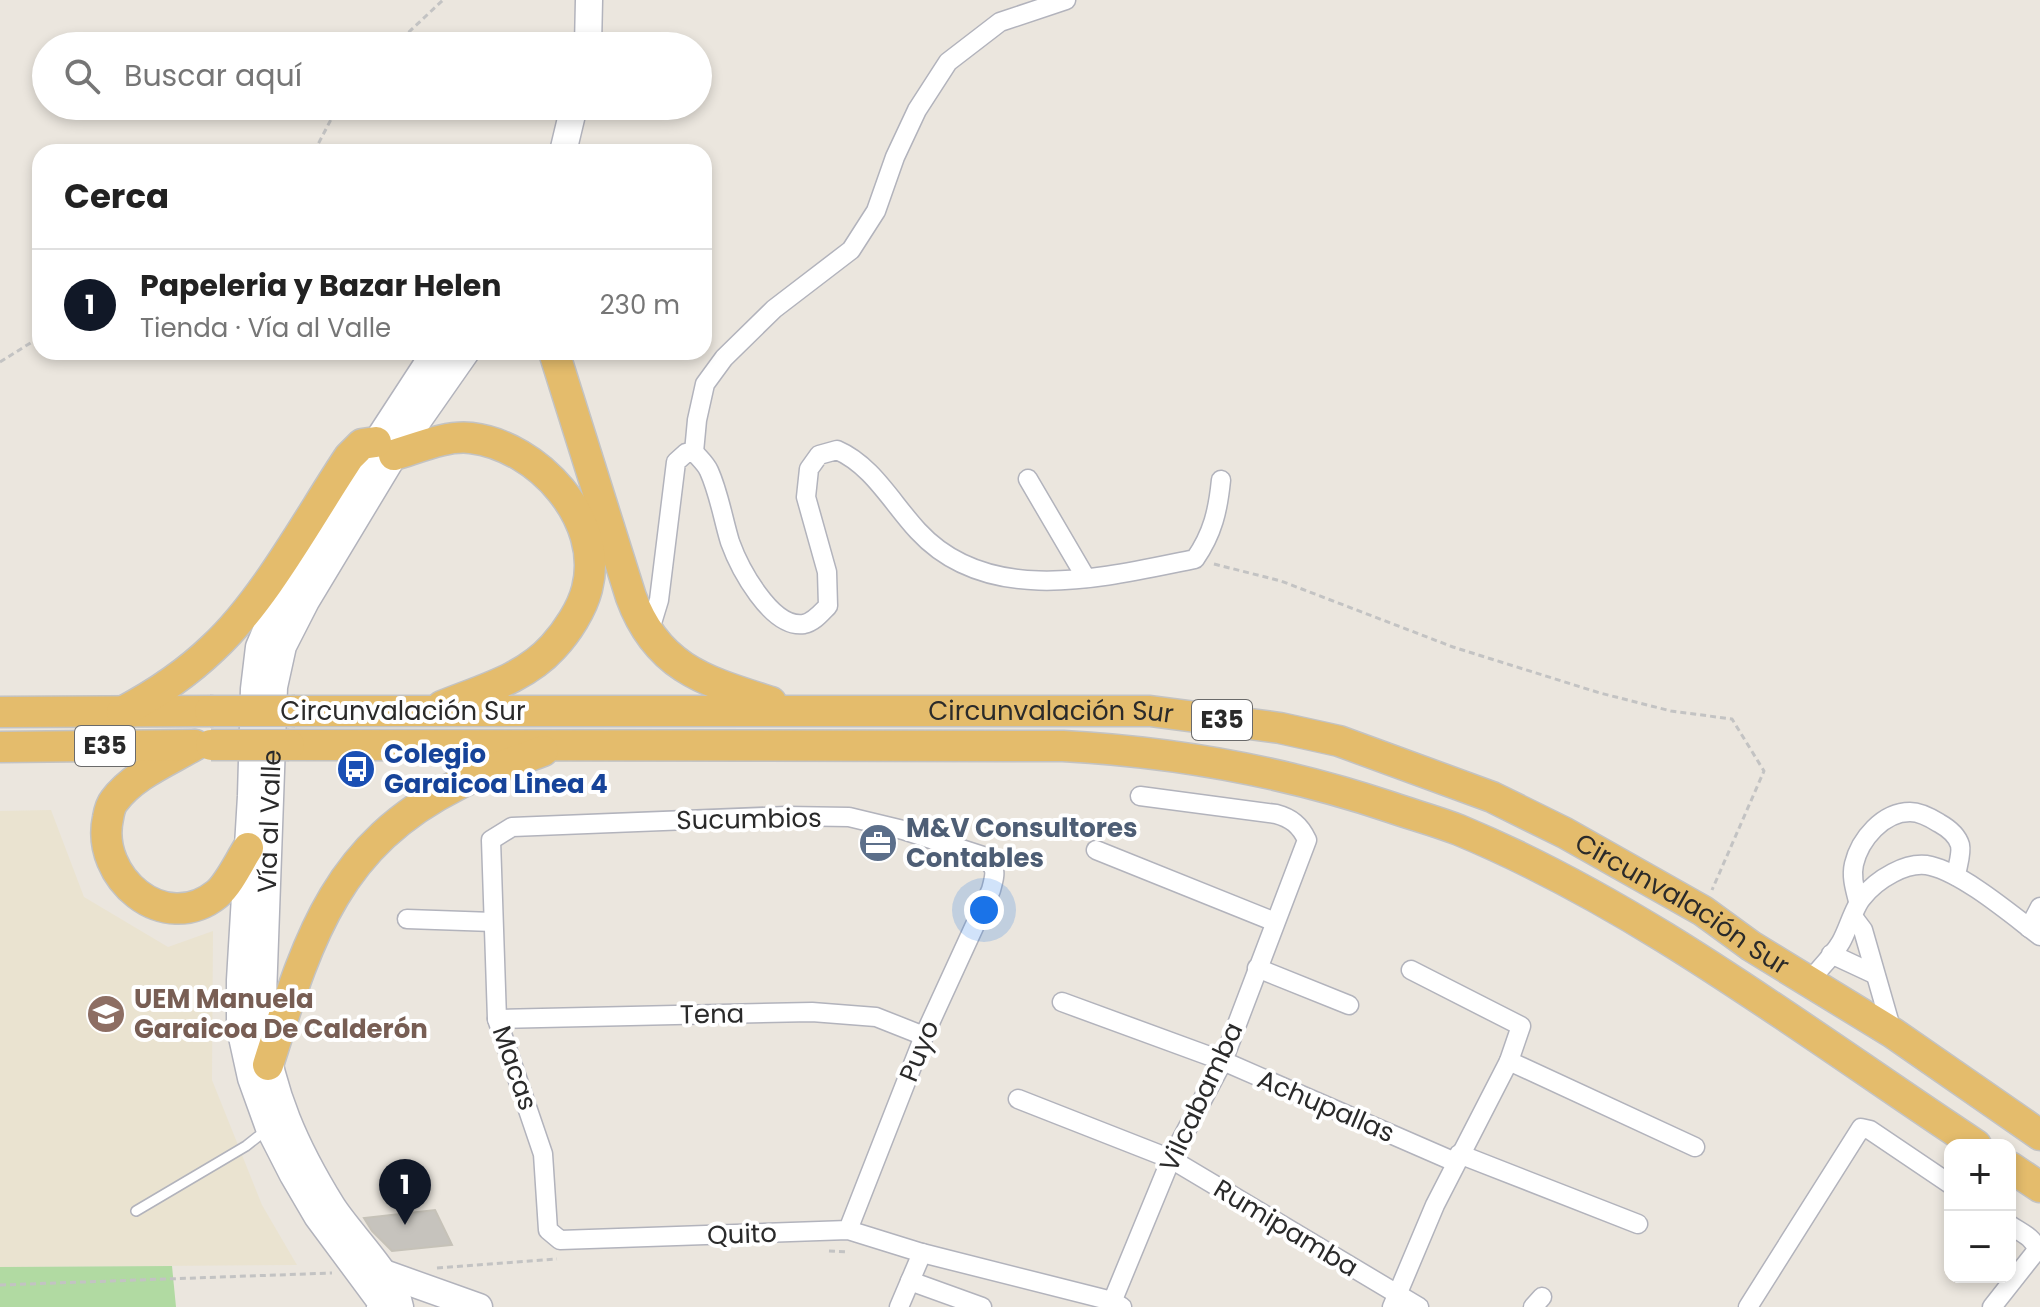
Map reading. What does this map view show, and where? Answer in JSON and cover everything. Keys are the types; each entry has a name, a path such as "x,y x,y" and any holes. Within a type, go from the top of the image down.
{"highway":[{"path":"557,360 631,597 648,636 664,653 690,672 722,686 800,711"},
{"path":"122,712 155,694 215,647 274,572 349,457 362,444 385,448 448,439 489,441 526,457 566,498 582,526 588,549 587,589 580,608 554,647 513,678 427,712"},
{"name":"Circunvalación Sur","path":"0,712 1150,711 1280,728 1339,741 1492,797 1565,833 1703,911 1751,946 1893,1033 2040,1135"},
{"path":"203,745 128,785 111,804 104,835 112,864 128,888 151,903 170,908 193,907 218,893 248,848"},
{"path":"268,1065 294,984 323,912 343,882 386,832 421,805 457,785 559,745"},
{"name":"Circunvalación Sur","path":"0,747 1077,747 1172,755 1250,768 1325,786 1456,829 1575,886 1784,1014 1967,1139"},
{"path":"2016,1171 2040,1187"}],"main road":[{"path":"588,32 589,0"},
{"path":"562,144 569,120"},
{"name":"Vía al Valle","path":"380,1307 370,1272 291,1132 268,1065 262,1024 274,687 283,646 431,360"},
{"name":"Vía al Valle","path":"400,1307 398,1298 317,1216 269,1128 251,1078 240,1028 240,980 254,689 259,647 298,568 385,448 459,360"},
{"path":"370,1272 479,1307"}],"street":[{"path":"694,452 705,384 724,358 764,317 851,250 876,211 895,157 917,110 948,62 1000,22 1066,0"},
{"path":"694,452 709,469 741,569 768,608 787,621 801,625 813,621 828,606 827,572 806,497 809,469 819,455 837,450 854,457 941,553 968,567 998,577 1058,582 1195,559 1209,539 1217,514 1221,480"},
{"path":"648,636 659,600 676,462 686,453 694,452"},
{"path":"1028,479 1086,578"},
{"name":"Vilcabamba","path":"1115,1305 1171,1159 1223,1061 1307,840 1295,823 1276,814 1140,796"},
{"path":"1893,1033 1856,910 1853,866 1868,835 1881,822 1912,811 1954,833 1961,847 1956,876"},
{"name":"Sucumbios","path":"491,840 512,827 786,816 849,817 903,830 983,856 996,873"},
{"name":"Macas","path":"491,840 497,1019 543,1154 548,1230 560,1240"},
{"path":"1096,850 1275,922"},
{"path":"1810,980 1831,954 1871,888 1900,869 1915,865 1930,866 1956,876 2034,932 2040,907"},
{"name":"Puyo","path":"848,1230 924,1036 996,873"},
{"path":"407,919 493,922"},
{"path":"1831,954 1874,974"},
{"path":"1257,968 1349,1005"},
{"path":"1396,1301 1423,1232 1457,1158 1509,1061 1521,1026 1411,970"},
{"name":"Achupallas","path":"1062,1002 1223,1061 1457,1158 1638,1224"},
{"name":"Tena","path":"497,1019 812,1012 876,1017 924,1036"},
{"path":"1509,1061 1695,1147"},
{"name":"Rumipamba","path":"1018,1099 1171,1159 1396,1301 1419,1307"},
{"path":"1748,1307 1861,1128 1870,1130 1944,1180"},
{"path":"2016,1229 2035,1243 2037,1250 2016,1277"},
{"name":"Quito","path":"560,1240 848,1230 1115,1305"},
{"path":"899,1307 922,1253"},
{"path":"910,1281 982,1307"},
{"path":"1992,1307 2011,1283"}],"lane":[{"path":"136,1211 246,1146 269,1128"}],"path":[{"path":"409,32 443,0"},
{"path":"318,144 331,120"},
{"path":"0,362 32,342"},
{"path":"1195,559 1281,581 1453,647 1586,688 1671,711 1732,719 1764,771 1703,911"},
{"path":"0,1285 370,1272"}],"shaded area":[{"name":"UEM Manuela Garaicoa De Calderón","path":"51,810 84,897 168,947 213,931 212,1080 262,1205 297,1265 0,1267 0,811"}],"green space":[{"path":"172,1266 176,1307 0,1307 0,1267"}],"building":[{"path":"435,1210 452,1245 392,1251 364,1218"}],"place":[{"name":"Colegio Garaicoa Linea 4","path":"356,769"},
{"name":"M&V Consultores Contables","path":"878,843"},
{"name":"UEM Manuela Garaicoa De Calderón","path":"106,1014"},
{"name":"Papeleria y Bazar Helen","path":"405,1225"}]}
